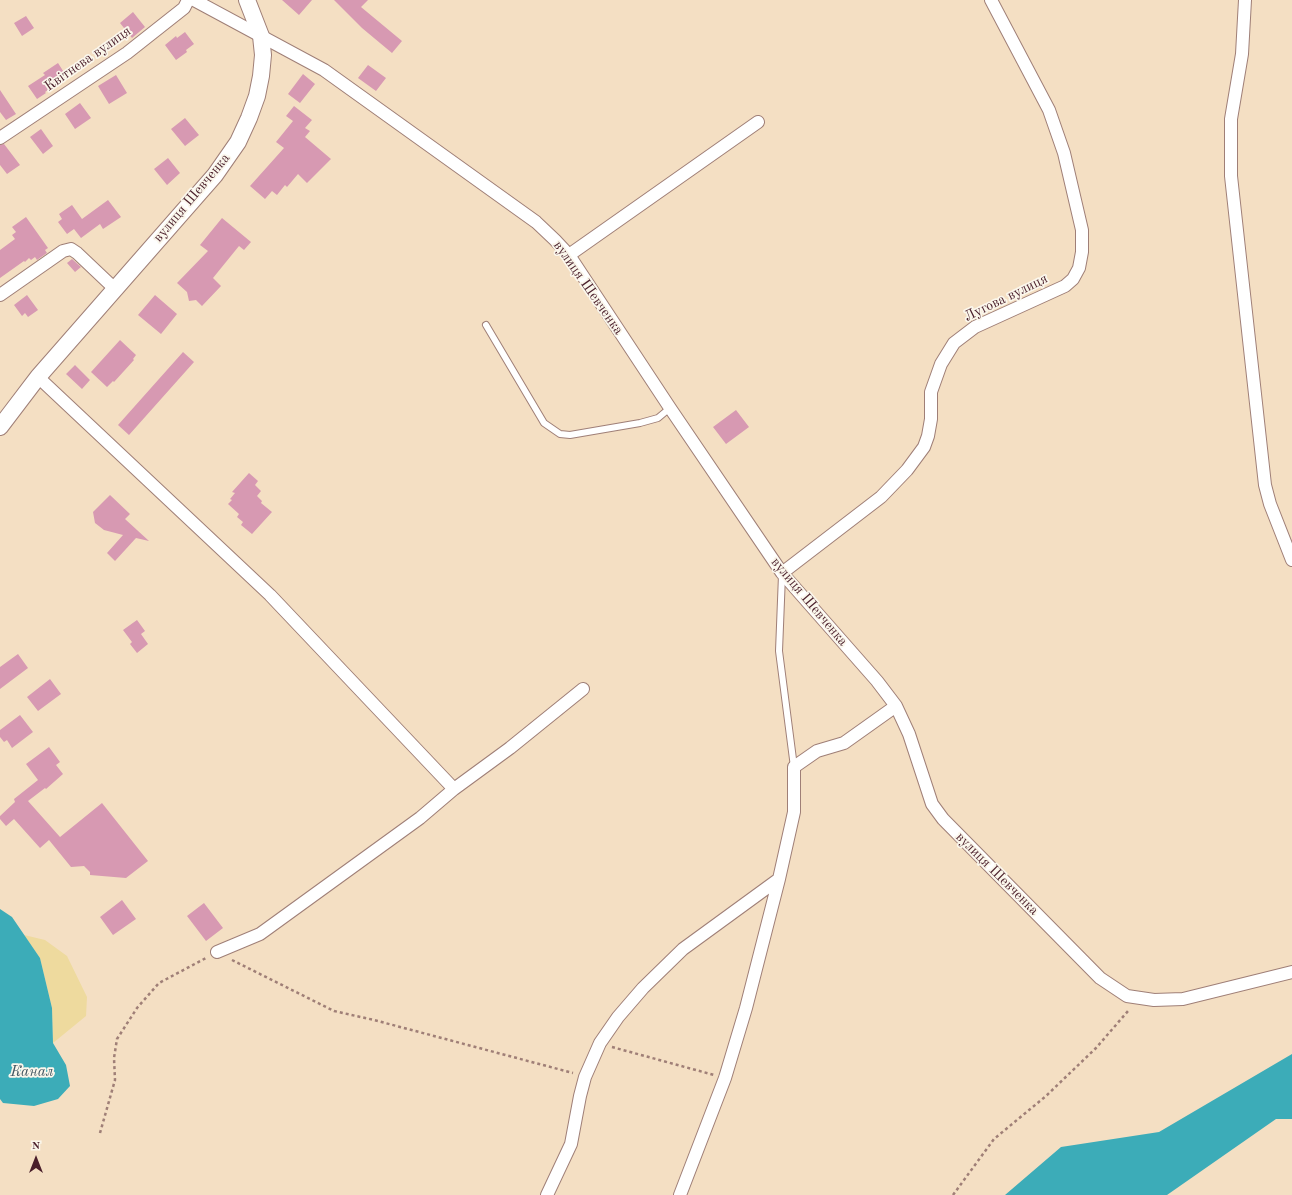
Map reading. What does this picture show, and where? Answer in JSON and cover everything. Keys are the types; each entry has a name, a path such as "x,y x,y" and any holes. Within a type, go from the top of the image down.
{"street":[{"name":"Квітнева вулиця","path":"0,138 127,53 184,8 188,0"},
{"path":"194,0 261,36"},
{"path":"247,0 261,36"},
{"name":"Лугова вулиця","path":"782,573 881,497 907,470 924,447 928,436 931,419 930,392 941,364 954,343 975,327 1066,286 1074,279 1079,268 1082,252 1082,230 1064,153 1048,110 991,0"},
{"path":"1244,0 1242,54 1231,119 1231,176 1265,484 1270,504 1292,560"},
{"name":"вулиця Шевченка","path":"261,36 324,70 536,222 569,255 670,408 782,573 877,681 896,706 908,734 932,804 943,819 1100,978 1127,996"},
{"name":"вулиця Шевченка","path":"0,427 38,377 215,175 238,142 257,96 263,55 261,36"},
{"path":"569,255 758,122"},
{"path":"0,295 63,251 71,249 115,289"},
{"path":"38,377 270,595 454,789"},
{"path":"217,952 260,934 420,818 454,789 510,748 583,689"},
{"path":"680,1195 725,1078 746,1008 779,879 794,812 794,767 817,751 844,743 896,706"},
{"path":"547,1195 571,1144 585,1077 600,1043 618,1017 643,988 683,949 779,879"},
{"path":"1127,996 1154,1000 1183,999 1292,972"}],"lane":[{"path":"486,325 544,423 560,434 570,435 640,423 658,418 670,408"},
{"path":"782,573 779,651 794,767"}],"path":[{"path":"100,1133 115,1080 114,1058 116,1038 159,983 217,952 334,1011 381,1022 585,1077"},
{"path":"953,1195 994,1139 1046,1096 1096,1048 1124,1016 1128,1011 1127,996"},
{"path":"600,1043 725,1078"}],"sand":[{"path":"24,935 45,940 67,956 87,997 86,1016 53,1043 52,1008 40,958"}],"water":[{"name":"Канал","path":"0,909 12,917 40,958 52,1008 53,1043 66,1065 70,1086 58,1099 34,1106 3,1103 0,1099"},
{"path":"1292,1054 1292,1119 1276,1119 1167,1195 1005,1195 1061,1147 1159,1132"}],"building":[{"path":"282,0 312,0 299,15"},
{"path":"334,0 368,0 361,7 402,41 392,53 362,28"},
{"path":"133,12 145,27 132,38 120,23"},
{"path":"26,16 34,28 22,36 14,23"},
{"path":"185,32 194,44 186,50 187,52 176,60 165,45 176,36 177,38"},
{"path":"58,63 67,77 37,99 28,86 45,75 43,73"},
{"path":"368,65 386,78 376,91 358,78"},
{"path":"303,74 315,84 300,103 288,94"},
{"path":"116,75 127,93 109,104 98,86"},
{"path":"0,90 16,114 6,120 0,112"},
{"path":"80,103 91,118 75,129 65,114"},
{"path":"294,106 312,120 305,128 310,131 305,137 331,159 307,183 298,174 287,187 285,185 277,195 272,191 265,199 250,186 284,148 276,142 293,121 286,116"},
{"path":"185,118 199,135 185,146 171,129"},
{"path":"41,129 53,146 43,154 30,137"},
{"path":"4,144 20,165 7,174 0,165 0,145"},
{"path":"168,158 180,173 167,185 154,169"},
{"path":"108,200 121,217 103,229 100,224 81,238 74,229 67,234 58,222 62,219 59,214 72,205 82,219"},
{"path":"26,217 48,248 45,250 47,253 37,260 35,257 31,260 29,258 0,278 0,250 15,239 12,235 16,232 12,227"},
{"path":"222,218 251,242 244,250 239,246 213,278 221,286 202,306 196,300 189,301 187,292 177,283 208,251 200,245"},
{"path":"72,259 81,267 75,272 67,263"},
{"path":"27,295 38,310 28,317 25,313 22,316 14,305"},
{"path":"155,295 177,314 161,334 138,315"},
{"path":"120,340 136,355 133,359 134,360 114,382 113,381 107,387 91,372"},
{"path":"183,352 194,362 129,435 118,425"},
{"path":"75,365 90,380 82,389 66,374"},
{"path":"736,410 749,427 726,444 713,427"},
{"path":"249,473 258,481 255,485 261,491 257,496 262,501 261,503 272,512 252,534 241,525 243,522 237,517 239,514 228,504 232,500 230,499 235,493 232,492"},
{"path":"110,495 130,514 125,519 149,541 136,538 115,561 107,553 123,535 104,530 95,523 93,512"},
{"path":"137,620 145,631 141,634 148,644 137,653 130,644 132,642 123,630"},
{"path":"18,654 28,668 0,689 0,667"},
{"path":"50,679 61,694 38,711 27,697"},
{"path":"20,715 33,732 12,748 7,740 4,742 0,737 0,730"},
{"path":"49,747 60,762 56,765 63,774 46,789 45,788 28,801 60,837 102,803 148,861 126,878 90,875 90,872 84,866 71,867 49,840 40,848 14,819 6,826 0,819 0,816 15,802 14,799 38,780 26,764"},
{"path":"122,900 136,919 113,935 100,917"},
{"path":"204,903 223,928 206,941 187,916"}]}
